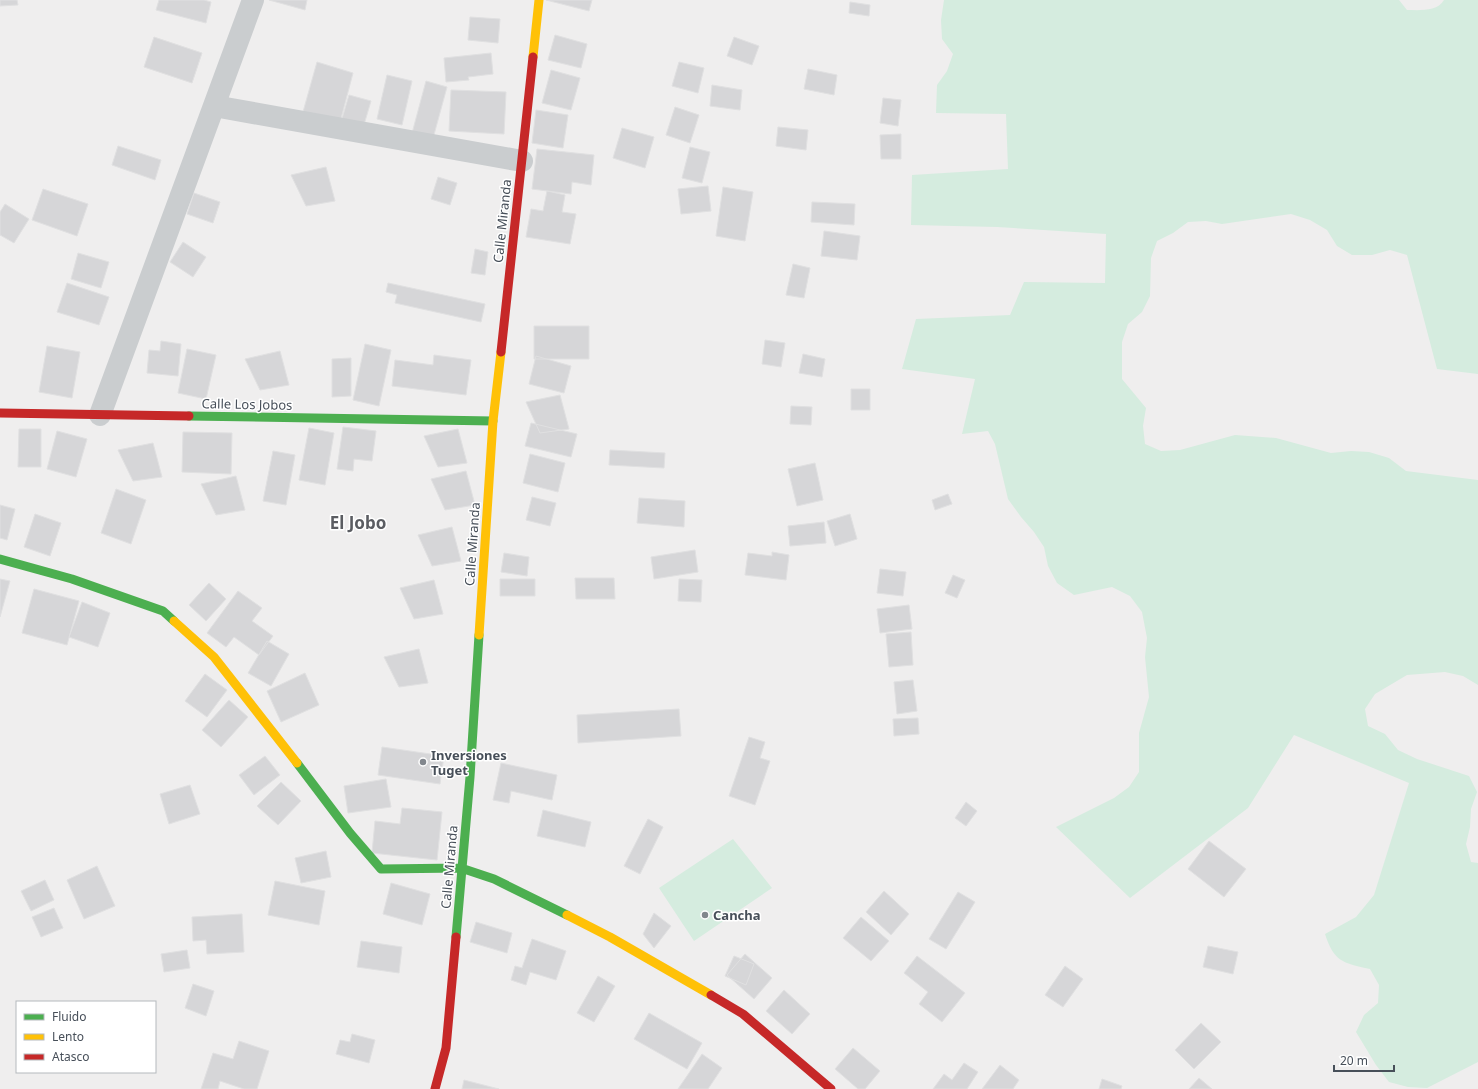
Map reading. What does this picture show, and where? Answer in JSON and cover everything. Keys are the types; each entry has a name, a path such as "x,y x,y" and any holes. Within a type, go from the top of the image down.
{"street":[{"path":"100,415 253,0"},
{"name":"Calle Miranda","path":"434,1089 446,1048 470,769 493,421 539,0"},
{"path":"214,106 522,161"},
{"name":"Calle Los Jobos","path":"0,413 493,421"},
{"path":"0,558 72,579 163,611 214,657 257,710 350,833 381,869 461,868 494,879 610,937 743,1014 831,1089"}],"green space":[{"path":"944,0 1399,0 1407,10 1427,10 1437,7 1444,0 1478,0 1478,374 1437,369 1407,255 1390,250 1372,255 1352,255 1337,246 1327,230 1310,220 1291,214 1222,224 1206,221 1188,222 1173,233 1157,241 1151,258 1150,296 1142,312 1128,324 1122,342 1122,379 1146,408 1143,426 1145,444 1161,451 1180,450 1235,435 1276,438 1331,453 1351,451 1369,452 1389,458 1406,471 1478,480 1478,685 1463,676 1445,672 1407,675 1375,694 1365,709 1368,726 1385,734 1398,750 1417,759 1469,776 1477,792 1471,809 1470,827 1466,844 1471,862 1478,863 1478,1062 1427,1088 1408,1087 1389,1082 1376,1065 1356,1032 1364,1015 1378,1003 1379,985 1370,969 1346,963 1336,956 1328,943 1325,934 1356,917 1374,895 1409,783 1294,735 1248,808 1130,898 1056,827 1114,798 1129,787 1139,772 1139,733 1149,697 1145,657 1147,638 1142,612 1130,596 1112,587 1074,595 1057,583 1048,566 1044,547 1008,499 995,444 988,431 962,434 975,379 902,369 916,319 1010,315 1024,282 1105,283 1106,234 997,227 911,225 912,175 1008,169 1006,114 936,113 937,85 947,71 953,54 942,39 941,20"},
{"name":"Cancha","path":"733,839 772,888 694,941 659,888"}],"building":[{"path":"0,0 17,0 18,5 0,6"},
{"path":"159,0 204,0 211,2 206,23 156,10"},
{"path":"269,0 307,0 305,10"},
{"path":"546,0 592,0 589,11"},
{"path":"850,2 870,5 869,16 849,13"},
{"path":"470,17 500,19 498,43 468,40"},
{"path":"555,35 587,44 581,68 548,60"},
{"path":"154,37 202,53 192,83 144,67"},
{"path":"734,37 759,46 752,65 727,56"},
{"path":"491,53 493,74 468,77 469,80 446,82 444,58"},
{"path":"317,62 353,73 338,130 301,119"},
{"path":"679,62 704,68 698,93 672,86"},
{"path":"808,69 837,75 834,95 804,89"},
{"path":"551,70 580,78 571,110 542,103"},
{"path":"387,75 412,81 402,125 377,119"},
{"path":"426,81 447,87 432,142 411,137"},
{"path":"712,85 742,90 740,110 710,106"},
{"path":"451,90 506,92 504,134 449,131"},
{"path":"349,95 371,101 363,128 341,122"},
{"path":"883,98 901,100 898,126 880,123"},
{"path":"675,107 699,115 690,143 666,135"},
{"path":"536,110 568,115 563,148 532,143"},
{"path":"778,127 808,130 806,150 776,146"},
{"path":"622,128 654,137 645,168 613,158"},
{"path":"901,134 901,159 881,159 880,135"},
{"path":"118,146 161,160 155,180 112,165"},
{"path":"690,147 710,152 702,183 682,178"},
{"path":"537,149 594,155 591,185 572,182 571,194 532,189"},
{"path":"326,167 335,201 306,206 291,175"},
{"path":"438,177 457,183 450,205 431,199"},
{"path":"708,186 711,211 681,214 678,189"},
{"path":"723,187 753,192 745,241 716,236"},
{"path":"43,189 88,204 77,236 32,220"},
{"path":"547,191 565,195 562,212 576,214 570,244 526,237 531,209 543,211"},
{"path":"194,193 220,202 213,223 187,214"},
{"path":"812,202 855,204 854,225 811,222"},
{"path":"5,204 29,219 14,243 0,235 0,212"},
{"path":"824,231 860,236 857,260 821,256"},
{"path":"183,242 206,257 193,277 170,262"},
{"path":"475,249 488,252 485,275 471,273"},
{"path":"78,253 109,262 101,288 71,279"},
{"path":"793,264 810,268 804,298 786,295"},
{"path":"67,283 109,297 99,325 57,312"},
{"path":"388,283 485,304 481,322 395,303 397,295 386,292"},
{"path":"534,326 589,326 589,359 534,359"},
{"path":"765,340 785,343 781,367 762,364"},
{"path":"161,341 181,344 178,376 147,373 149,350 160,351"},
{"path":"365,344 391,350 379,406 353,400"},
{"path":"47,346 80,352 72,398 39,392"},
{"path":"187,349 216,355 206,399 178,393"},
{"path":"280,351 289,385 260,390 245,359"},
{"path":"803,354 825,359 822,377 799,373"},
{"path":"434,355 471,360 466,395 392,386 395,360 433,365"},
{"path":"536,356 571,366 564,393 529,384"},
{"path":"351,358 351,396 332,397 332,359"},
{"path":"851,389 870,389 870,410 851,410"},
{"path":"560,395 569,429 540,433 526,402"},
{"path":"791,406 812,407 811,425 790,424"},
{"path":"531,423 577,434 571,457 525,446"},
{"path":"343,427 376,431 372,461 354,459 353,471 337,469"},
{"path":"309,428 334,433 325,485 299,480"},
{"path":"19,429 41,429 41,467 18,467"},
{"path":"458,429 467,463 438,467 424,436"},
{"path":"57,431 87,439 76,477 47,469"},
{"path":"183,432 232,433 231,474 182,472"},
{"path":"153,443 162,477 133,481 118,450"},
{"path":"610,450 665,453 664,468 609,465"},
{"path":"273,451 295,455 286,505 263,501"},
{"path":"530,454 565,463 558,492 523,483"},
{"path":"815,463 823,500 797,506 788,469"},
{"path":"466,471 475,505 445,510 431,479"},
{"path":"236,476 245,510 216,515 201,484"},
{"path":"116,489 146,500 131,544 101,533"},
{"path":"948,494 952,504 935,510 932,500"},
{"path":"532,497 556,503 550,526 526,520"},
{"path":"639,498 685,501 684,527 637,523"},
{"path":"0,505 15,509 7,540 0,538"},
{"path":"35,514 61,523 50,556 24,547"},
{"path":"850,514 857,539 835,546 827,521"},
{"path":"824,522 826,543 790,546 788,526"},
{"path":"452,527 461,561 432,566 418,535"},
{"path":"695,550 698,572 654,579 651,557"},
{"path":"772,552 789,555 786,580 745,575 748,553 772,556"},
{"path":"504,553 529,557 527,576 501,572"},
{"path":"880,569 906,572 903,596 877,593"},
{"path":"953,575 965,580 957,598 945,593"},
{"path":"575,578 614,578 615,599 576,599"},
{"path":"0,579 10,581 0,617"},
{"path":"500,579 535,579 535,596 500,596"},
{"path":"679,579 702,580 701,602 678,601"},
{"path":"434,580 443,614 414,619 400,588"},
{"path":"209,583 226,599 206,621 189,605"},
{"path":"34,589 79,601 67,645 22,633"},
{"path":"238,591 262,608 252,621 273,636 259,655 234,637 226,647 207,633"},
{"path":"82,602 110,613 98,647 69,637"},
{"path":"909,605 912,629 880,633 877,609"},
{"path":"911,632 913,665 889,667 886,634"},
{"path":"267,641 289,654 271,686 248,673"},
{"path":"419,649 428,683 399,687 384,657"},
{"path":"305,673 319,705 281,722 267,691"},
{"path":"205,674 227,690 207,717 185,701"},
{"path":"913,680 917,711 897,714 894,682"},
{"path":"229,700 248,717 221,747 202,730"},
{"path":"679,709 681,736 578,743 577,715"},
{"path":"918,718 919,734 894,736 893,719"},
{"path":"749,737 765,742 760,758 770,761 755,805 729,796"},
{"path":"382,747 444,756 440,784 378,775"},
{"path":"265,756 280,775 254,795 239,775"},
{"path":"501,763 557,775 552,800 511,791 509,803 493,800"},
{"path":"386,779 391,807 348,813 344,786"},
{"path":"281,782 301,801 278,825 257,806"},
{"path":"190,785 200,814 169,824 160,794"},
{"path":"966,802 977,811 966,826 955,818"},
{"path":"402,808 442,812 437,860 372,853 375,821 400,824"},
{"path":"543,810 591,822 585,847 537,836"},
{"path":"648,819 663,827 640,874 624,866"},
{"path":"1209,841 1246,869 1224,897 1188,869"},
{"path":"326,851 331,877 301,883 295,858"},
{"path":"97,866 115,906 84,919 67,880"},
{"path":"45,880 54,900 31,911 21,891"},
{"path":"275,881 325,891 319,925 268,915"},
{"path":"391,883 430,894 422,925 383,914"},
{"path":"884,891 909,914 891,935 866,912"},
{"path":"958,892 975,902 946,949 929,939"},
{"path":"54,908 63,928 41,937 32,917"},
{"path":"654,913 671,926 654,948 643,934"},
{"path":"242,914 244,952 207,954 206,940 193,941 192,917"},
{"path":"861,917 889,941 871,961 843,938"},
{"path":"476,922 512,933 507,953 470,942"},
{"path":"532,939 566,951 556,980 530,972 526,985 511,980 515,966 522,968"},
{"path":"361,941 402,947 399,973 357,967"},
{"path":"1208,946 1238,952 1233,974 1203,967"},
{"path":"187,950 190,968 164,972 161,954"},
{"path":"745,954 772,978 754,999 727,975"},
{"path":"734,956 754,964 746,985 725,976"},
{"path":"917,956 965,993 942,1022 919,1004 928,992 904,973"},
{"path":"1065,966 1083,979 1063,1007 1045,995"},
{"path":"598,976 615,986 594,1022 577,1013"},
{"path":"193,984 214,991 206,1016 185,1008"},
{"path":"784,990 810,1014 792,1034 766,1011"},
{"path":"649,1013 702,1043 687,1069 634,1039"},
{"path":"1201,1023 1221,1042 1194,1069 1175,1050"},
{"path":"352,1034 375,1040 369,1063 336,1054 340,1040 350,1042"},
{"path":"239,1041 269,1051 257,1089 244,1089 220,1081 218,1089 201,1089 213,1053 233,1059"},
{"path":"853,1048 880,1071 865,1089 858,1089 835,1069"},
{"path":"702,1054 722,1068 708,1089 678,1089"},
{"path":"964,1063 978,1072 967,1089 933,1089 944,1074 952,1080"},
{"path":"1000,1065 1019,1080 1013,1089 982,1089"},
{"path":"1199,1078 1212,1089 1189,1089"},
{"path":"1102,1079 1122,1086 1121,1089 1099,1089"},
{"path":"464,1080 499,1089 462,1089"}],"traffic: fast":[{"path":"189,416 493,421"},
{"path":"0,559 72,579 163,611 174,621"},
{"path":"456,937 470,777 479,635"},
{"path":"297,763 350,833 381,869 461,868 494,879 567,915"}],"traffic: slow":[{"path":"533,57 539,0"},
{"path":"479,635 493,421 501,352"},
{"path":"174,621 214,657 297,763"},
{"path":"567,915 610,937 711,995"}],"traffic: jam":[{"path":"501,352 533,57"},
{"path":"0,413 189,416"},
{"path":"435,1089 446,1048 456,937"},
{"path":"711,995 743,1014 831,1089"}],"place":[{"name":"Inversiones Tuget","path":"423,762"},
{"name":"Cancha","path":"705,915"}],"district":[{"name":"El Jobo","path":"358,523"}]}
